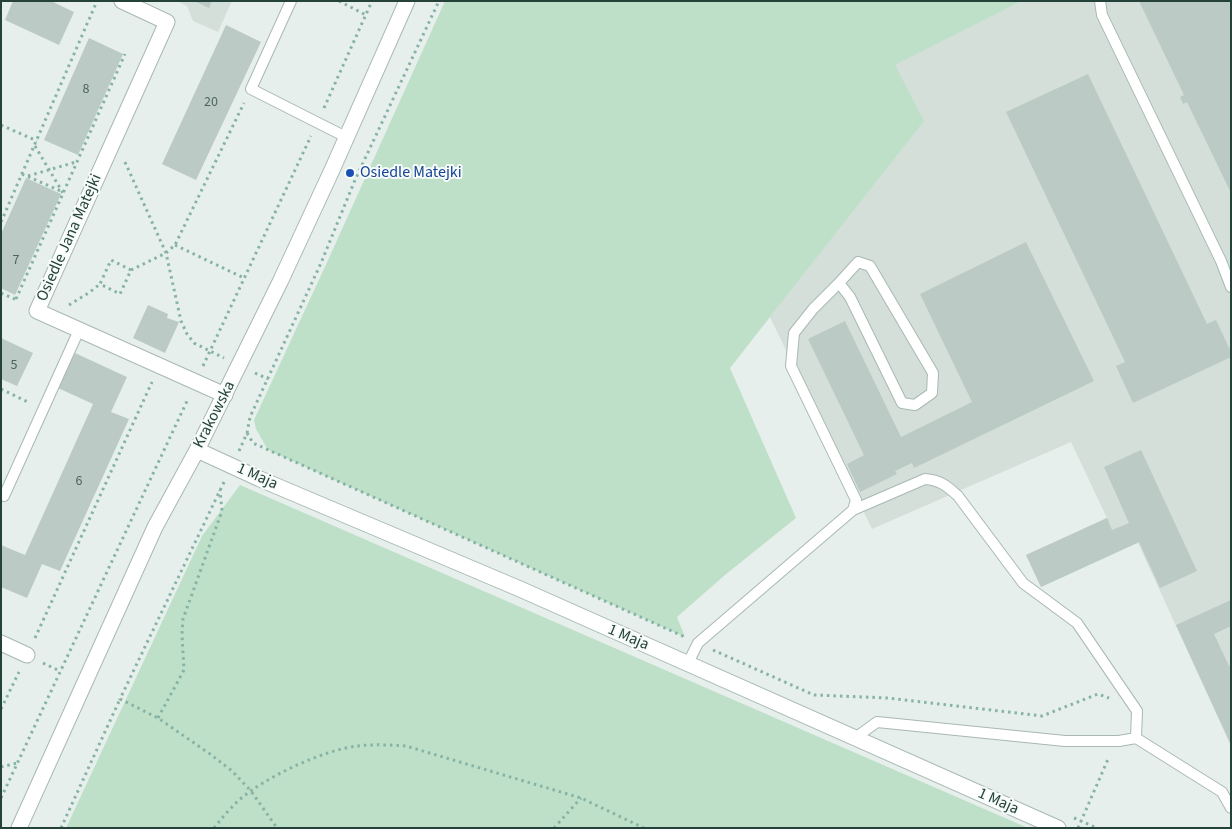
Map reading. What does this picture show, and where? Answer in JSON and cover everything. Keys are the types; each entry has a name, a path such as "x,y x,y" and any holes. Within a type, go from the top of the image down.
{"street":[{"name":"Osiedle Jana Matejki","path":"122,1 167,22 37,311 225,395"},
{"name":"Krakowska","path":"19,828 155,527 197,450 280,282 407,1"},
{"name":"1 Maja","path":"197,450 688,663 1054,827"},
{"path":"1,643 27,655"}],"lane":[{"path":"291,1 251,89 346,138"},
{"path":"1100,1 1102,15 1221,261 1231,288"},
{"path":"839,283 850,297 902,404 915,405 932,393 933,374 870,266 858,262 813,309 794,333 791,366 856,500 853,510"},
{"path":"4,496 79,330"},
{"path":"688,663 698,643 853,510 924,479 935,480 947,485 958,496 1023,583 1077,623 1137,710 1136,738"},
{"path":"855,738 877,722 1065,741 1119,741 1136,738 1226,790 1231,808"}],"path":[{"path":"1,222 97,1"},
{"path":"339,1 366,15"},
{"path":"1,798 372,1"},
{"path":"61,828 120,699 232,466 247,433 250,417 321,263 356,180 439,1"},
{"path":"1,293 17,300 125,54"},
{"path":"100,284 120,294 131,270 166,253 175,245 251,89"},
{"path":"1,125 37,141"},
{"path":"114,139 166,253 181,321 194,343 210,352"},
{"path":"34,146 63,192"},
{"path":"28,176 77,162"},
{"path":"22,174 63,192"},
{"path":"175,245 244,278"},
{"path":"49,316 100,284 111,260 131,270"},
{"path":"1,708 159,366"},
{"path":"1,389 20,398"},
{"path":"247,433 253,443 814,695 888,698 1042,716 1098,694 1137,710"},
{"path":"158,718 184,670 183,619 222,511 220,489"},
{"path":"56,669 60,671"},
{"path":"120,699 158,718 232,771 251,791 277,828"},
{"path":"1078,828 1119,741"},
{"path":"214,828 222,817 251,791 300,764 355,746 382,744 406,746 581,798 644,828"},
{"path":"1,767 18,763"},
{"path":"554,828 581,798"}],"shaded area":[{"path":"177,1 232,1 218,32 193,21 187,6"},
{"path":"1022,1 1231,1 1231,746 1138,543 1041,587 1026,555 1107,518 1071,442 872,529 770,317 923,121 894,65"}],"green space":[{"path":"445,1 1022,1 895,65 924,121 730,368 796,518 725,575 677,617 685,637 268,450 256,429 254,420"},
{"path":"240,485 1028,828 66,828 202,536"}],"building":[{"path":"13,1 51,1 74,12 59,45 5,20"},
{"path":"194,1 212,1 209,8"},
{"path":"1139,1 1231,1 1231,193 1187,102 1183,104 1180,97 1184,95"},
{"path":"226,25 261,42 196,180 162,164"},
{"path":"89,38 123,54 78,155 44,140"},
{"path":"1088,74 1207,324 1216,320 1231,352 1231,357 1133,403 1116,366 1125,362 1006,112"},
{"path":"26,178 61,194 15,295 1,288 1,234"},
{"path":"1026,242 1094,381 914,468 912,463 895,471 897,474 860,492 847,464 864,455 808,339 845,321 901,437 972,402 920,294"},
{"path":"148,305 168,314 167,318 179,322 165,353 133,338"},
{"path":"1,338 33,353 17,386 1,379"},
{"path":"75,353 127,377 111,412 129,419 60,571 42,564 27,598 1,587 1,545 25,555 93,404 58,388"},
{"path":"1141,450 1197,571 1160,588 1139,542 1041,587 1026,555 1107,518 1112,530 1129,523 1104,467"},
{"path":"1231,600 1231,626 1214,634 1229,666 1231,665 1231,745 1176,625"}],"place":[{"name":"Osiedle Matejki","path":"350,173"}]}
